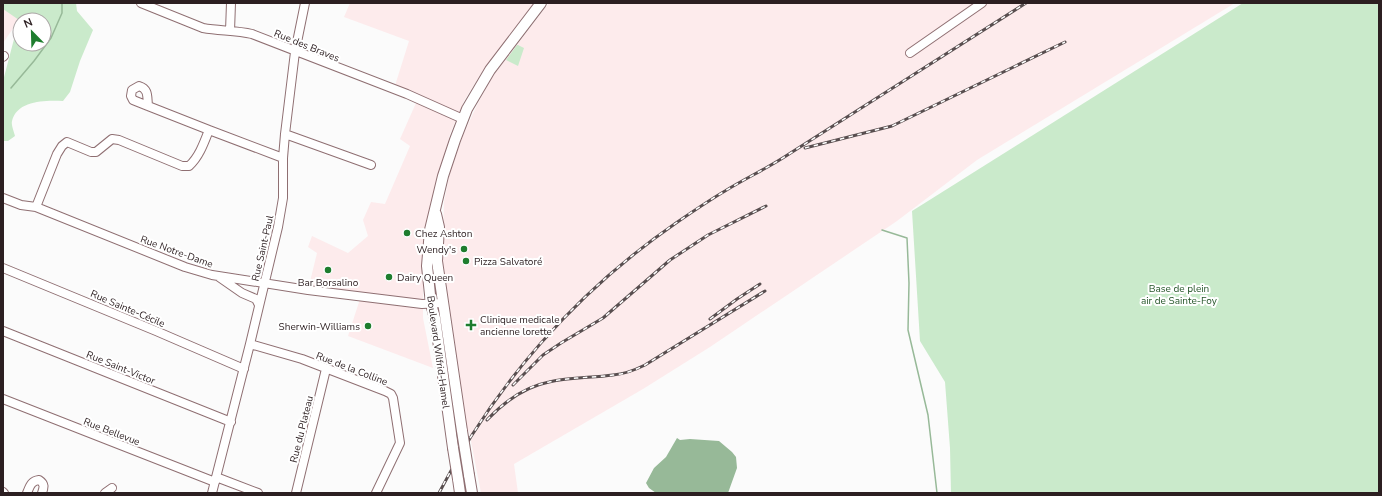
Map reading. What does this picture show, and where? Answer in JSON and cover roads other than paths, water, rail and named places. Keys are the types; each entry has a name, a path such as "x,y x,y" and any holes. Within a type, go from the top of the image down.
{"main road":[{"name":"Boulevard Wilfrid-Hamel","path":"460,493 435,318 431,304 427,266 430,230 443,176 463,119 477,91 490,70 541,3"},
{"name":"Boulevard Wilfrid-Hamel","path":"436,210 438,227 437,261 472,493"}],"street":[{"name":"Rue des Braves","path":"141,3 160,6 204,28 241,31 252,34 407,94 463,119"},
{"path":"230,3 230,30"},
{"name":"Rue Saint-Paul","path":"212,493 231,422 278,227 283,198 283,158 285,134 296,52 305,3"},
{"path":"910,53 982,3"},
{"path":"148,106 283,158"},
{"path":"34,206 57,154 62,146 67,142 91,152 96,152 112,139 119,140 182,166 189,166 194,162 201,150 209,130"},
{"path":"285,134 371,165"},
{"name":"Rue Notre-Dame","path":"3,193 185,267 218,276 308,290 421,304 443,303"},
{"name":"Rue Notre-Dame","path":"3,198 21,204 34,206"},
{"name":"Rue Sainte-Cécile","path":"3,268 156,330 244,369"},
{"path":"218,276 242,293 256,299 259,305"},
{"name":"Rue Saint-Victor","path":"3,331 231,422"},
{"name":"Rue de la Colline","path":"250,344 302,359 391,394 393,398 400,443 376,493"},
{"name":"Rue du Plateau","path":"296,493 326,369"},
{"name":"Rue Bellevue","path":"3,399 215,479"},
{"path":"215,479 258,493"},
{"path":"27,493 34,480 40,480 43,483 44,486 42,493"},
{"path":"105,493 112,488"}],"waterway":[{"path":"11,88 51,38 62,13 62,3"},
{"path":"882,230 907,238 909,283 908,330 928,415 937,493"}],"railway":[{"path":"439,493 461,453 485,415 512,378 541,343 572,310 639,250 712,199 781,159 1026,3"},
{"path":"805,148 892,126 1065,42"},
{"path":"513,385 543,355 603,318 670,260 708,235 766,206"},
{"path":"710,319 760,284"},
{"path":"487,420 507,401 523,391 540,384 565,379 605,376 630,372 641,367 765,291"}],"place":[{"name":"Chez Ashton","path":"407,233"},
{"name":"Wendy's","path":"464,249"},
{"name":"Pizza Salvatoré","path":"466,261"},
{"name":"Bar Borsalino","path":"328,270"},
{"name":"Dairy Queen","path":"389,277"},
{"name":"Clinique medicale ancienne lorette","path":"471,325"},
{"name":"Sherwin-Williams","path":"368,326"}],"park label":[{"name":"Base de plein air de Sainte-Foy","path":"1179,294"}]}
